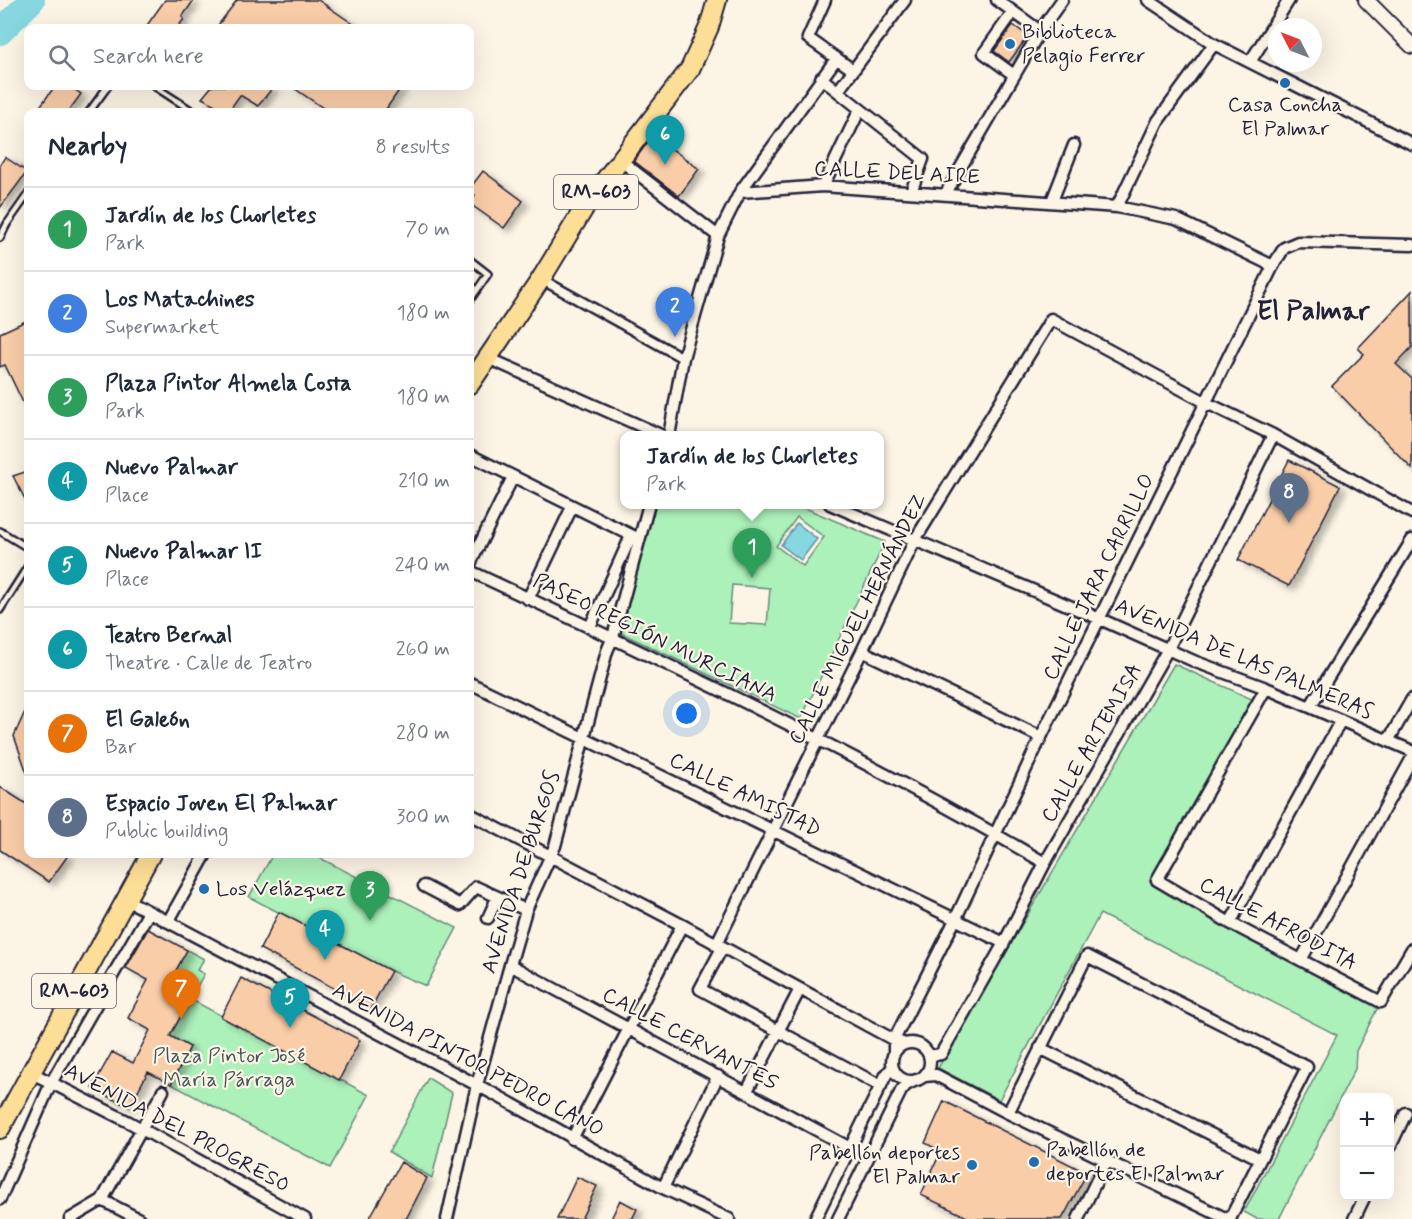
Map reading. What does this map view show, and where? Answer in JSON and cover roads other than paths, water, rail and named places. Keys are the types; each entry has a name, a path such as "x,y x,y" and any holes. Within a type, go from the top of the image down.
{"main road":[{"name":"RM-603","path":"474,378 586,205 690,69 709,27 717,0"},
{"name":"RM-603","path":"0,1129 149,858"}],"street":[{"path":"825,0 808,38 853,70"},
{"path":"838,91 905,0"},
{"path":"998,0 1040,31"},
{"path":"946,194 1040,31 1062,0"},
{"path":"1148,0 1214,44 1412,144"},
{"path":"1250,62 1289,0"},
{"path":"1366,0 1412,46"},
{"path":"1013,12 984,53 1014,75"},
{"path":"1117,207 1158,121 1214,44"},
{"path":"670,431 683,358 718,236 740,192 820,78 836,59"},
{"path":"820,78 922,159 910,192"},
{"path":"823,186 860,109"},
{"path":"1052,201 1074,145"},
{"path":"620,160 718,236"},
{"name":"CALLE DEL AIRE","path":"740,192 823,186 1117,207 1176,219 1273,266"},
{"name":"CALLE JARA CARRILLO","path":"894,1040 955,920 1041,737 1273,266 1284,248 1298,242 1412,245"},
{"path":"540,279 683,358"},
{"name":"CALLE MIGUEL HERNÁNDEZ","path":"778,1030 700,989 774,830 915,540 1051,320 1207,403"},
{"path":"488,358 654,431"},
{"path":"1207,403 1273,435 1412,513"},
{"name":"CALLE ARTEMISA","path":"929,1060 941,1054 1004,943 1045,863 1168,649 1273,435"},
{"path":"474,457 635,538 590,627"},
{"path":"474,556 513,477"},
{"path":"528,598 572,507"},
{"name":"AVENIDA DE BURGOS","path":"447,1219 477,1085 510,965 526,910 555,846 607,651 613,638 635,538 647,509"},
{"name":"AVENIDA DE LAS PALMERAS","path":"842,509 1196,662 1266,688 1412,751"},
{"path":"1310,707 1412,540"},
{"name":"PASEO REGIÓN MURCIANA","path":"474,573 819,739 1045,863"},
{"path":"862,651 1041,737"},
{"name":"CALLE AMISTAD","path":"474,685 1004,943"},
{"name":"CALLE AFRODITA","path":"1266,688 1157,880 1230,922 1381,1002 1412,949"},
{"path":"1388,741 1412,699"},
{"path":"1230,922 1341,720"},
{"path":"1301,960 1412,758"},
{"path":"474,816 894,1040 919,1045 936,1075 1008,1113 1228,1219 1307,1067 1087,956 1008,1113"},
{"path":"168,922 204,858"},
{"path":"424,886 460,905 476,887 526,910"},
{"path":"488,918 497,898"},
{"name":"AVENIDA PINTOR PEDRO CANO","path":"125,899 477,1085 663,1188 729,1219"},
{"path":"0,1199 51,1083 149,912"},
{"path":"572,1139 682,925"},
{"name":"CALLE CERVANTES","path":"510,965 850,1148"},
{"path":"747,1091 800,989"},
{"path":"778,1030 881,1086"},
{"path":"815,1219 892,1068 894,1040"},
{"path":"894,1053 905,1044"},
{"path":"1040,1048 1260,1159"},
{"path":"838,1219 901,1091 906,1085 920,1078 929,1060"},
{"path":"892,1068 902,1079 909,1081 936,1075"},
{"name":"AVENIDA DEL PROGRESO","path":"30,1072 141,1128 305,1219"},
{"path":"663,1188 718,1076"},
{"path":"70,1219 102,1200 163,1091"},
{"path":"1394,1137 1406,1113"},
{"path":"1078,1219 1107,1159"},
{"path":"102,1200 139,1219"},
{"path":"1354,1219 1363,1201"}],"lane":[{"path":"91,108 105,90"},
{"path":"160,90 188,108"},
{"path":"0,238 24,200"},
{"path":"474,263 488,274 474,294"},
{"path":"0,531 24,546"},
{"path":"0,610 24,572"}],"water":[{"path":"797,523 817,539 801,560 781,545"}],"waterway":[{"path":"0,32 32,0"}],"place":[{"name":"Biblioteca Pelagio Ferrer","path":"1010,44"},
{"name":"Casa Concha El Palmar","path":"1285,83"},
{"name":"Teatro Bernal","path":"665,165"},
{"name":"Los Matachines","path":"675,337"},
{"name":"Espacio Joven El Palmar","path":"1289,523"},
{"name":"Jardín de los Chorletes","path":"752,578"},
{"name":"Los Velázquez","path":"204,889"},
{"name":"Plaza Pintor Almela Costa","path":"370,921"},
{"name":"Nuevo Palmar","path":"325,960"},
{"name":"El Galeón","path":"181,1019"},
{"name":"Nuevo Palmar II","path":"290,1028"},
{"name":"Pabellón de deportes El Palmar","path":"1034,1162"},
{"name":"Pabellón deportes El Palmar","path":"972,1165"}],"district":[{"name":"El Palmar","path":"1313,311"}],"park label":[{"name":"Plaza Pintor José María Párraga","path":"229,1068"}]}
